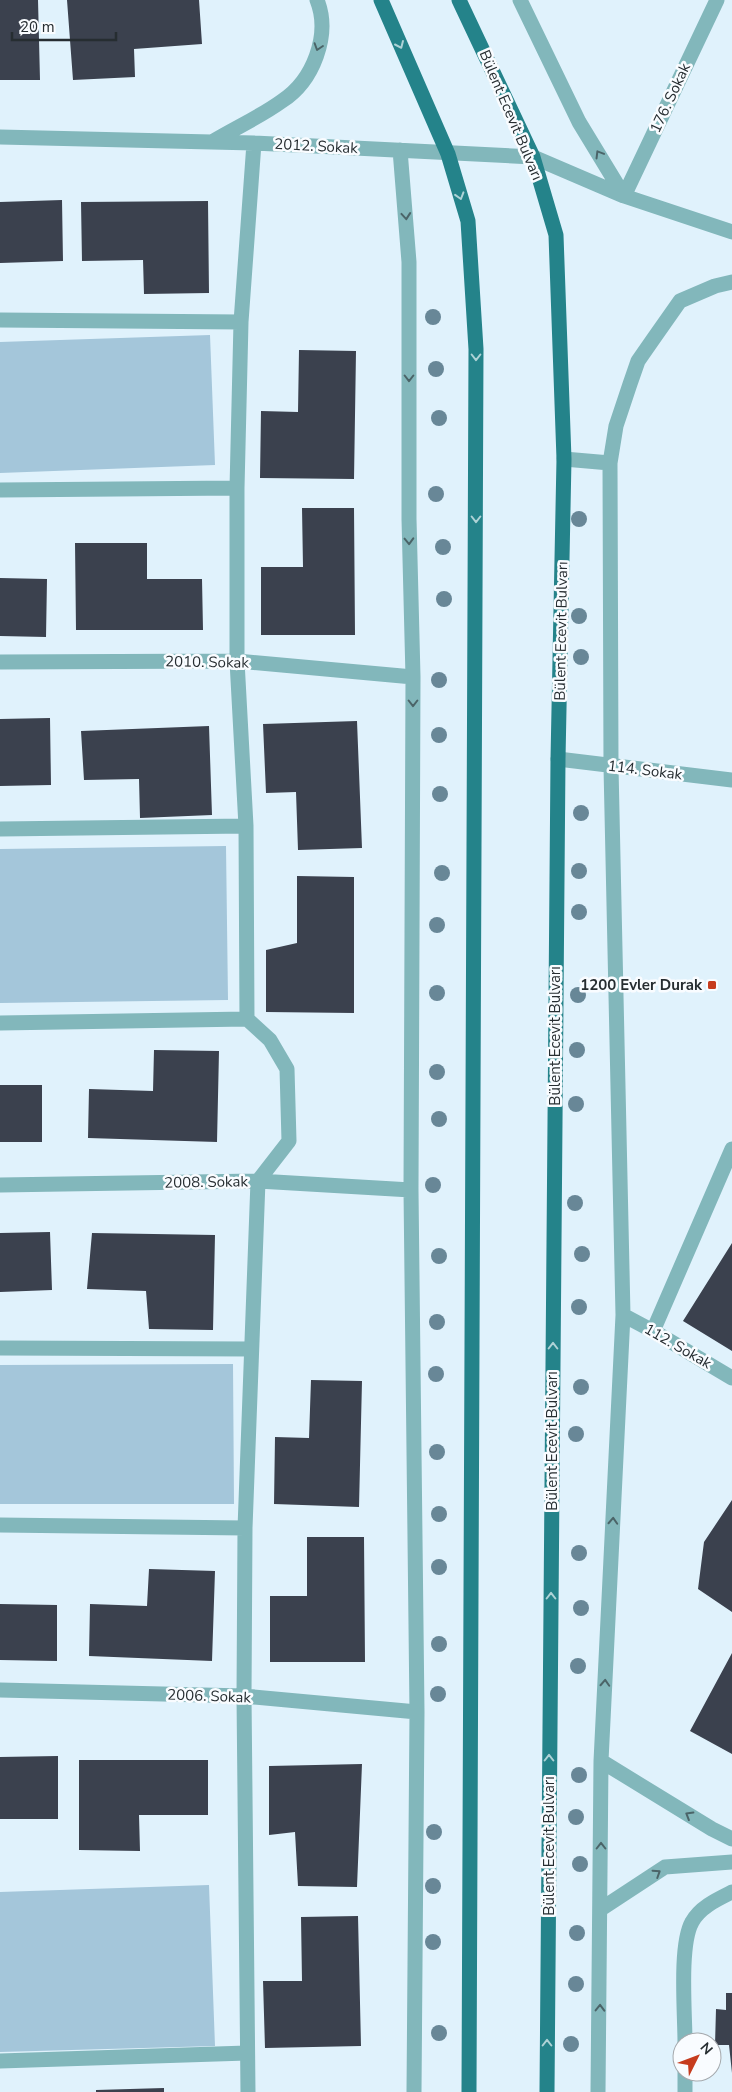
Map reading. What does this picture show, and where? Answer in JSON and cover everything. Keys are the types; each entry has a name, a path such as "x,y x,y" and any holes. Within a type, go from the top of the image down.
{"main road":[{"path":"381,0 448,154 468,222 476,348 469,2092"},
{"name":"Bülent Ecevit Bulvarı","path":"460,0 532,158 556,235 564,459 558,759 547,2092"}],"street":[{"path":"212,142 284,101 304,80 320,45 322,13 318,0"},
{"path":"520,0 579,122 624,196"},
{"name":"176. Sokak","path":"624,196 713,2"},
{"name":"2012. Sokak","path":"0,137 254,143 532,158 624,196 732,232"},
{"path":"247,1019 246,826 237,660 237,488 241,322 254,143"},
{"path":"400,150 410,262 409,519 413,676 411,1190 417,1712 414,2092"},
{"path":"598,2092 602,1909 601,1762 623,1315 611,767 610,463 616,426 638,361 680,301 715,286 732,282"},
{"path":"0,320 241,322"},
{"path":"564,459 610,463"},
{"path":"0,490 237,488"},
{"name":"2010. Sokak","path":"0,662 237,660 413,676"},
{"name":"114. Sokak","path":"558,759 611,767 732,780"},
{"path":"0,829 246,826"},
{"path":"0,1023 247,1019 270,1040 287,1068 289,1141 258,1181 245,1528 244,1696 248,2092"},
{"path":"654,1331 732,1149"},
{"name":"2008. Sokak","path":"0,1184 258,1181 411,1190"},
{"name":"112. Sokak","path":"623,1315 654,1331 732,1378"},
{"path":"0,1348 252,1349"},
{"path":"0,1525 245,1528"},
{"name":"2006. Sokak","path":"0,1690 244,1696 417,1712"},
{"path":"601,1762 712,1829 732,1838"},
{"path":"602,1909 665,1867 732,1862"},
{"path":"685,2032 685,1950 692,1922 711,1902 732,1892"},
{"path":"0,2061 247,2053"}],"shaded area":[{"path":"210,335 215,465 0,473 0,342"},
{"path":"226,846 228,1000 0,1003 0,849"},
{"path":"233,1364 234,1504 0,1504 0,1365"},
{"path":"209,1885 215,2046 0,2052 0,1892"}],"building":[{"path":"0,0 38,0 40,80 0,80"},
{"path":"67,0 199,0 202,44 134,49 135,77 73,80"},
{"path":"62,200 63,261 0,263 0,202"},
{"path":"208,201 209,293 144,294 143,260 82,261 81,202"},
{"path":"299,350 356,351 354,479 260,478 261,411 298,412"},
{"path":"302,508 354,508 355,635 261,635 261,567 303,567"},
{"path":"75,543 147,543 147,579 202,579 203,630 76,630"},
{"path":"0,578 47,579 46,637 0,636"},
{"path":"50,718 51,785 0,786 0,719"},
{"path":"357,721 362,848 298,850 296,792 266,793 263,724"},
{"path":"209,726 212,815 140,818 139,779 84,780 81,731"},
{"path":"297,876 354,877 354,1013 266,1012 266,950 297,943"},
{"path":"154,1050 219,1051 217,1142 88,1138 89,1089 153,1091"},
{"path":"0,1085 42,1085 42,1142 0,1142"},
{"path":"50,1232 52,1290 0,1292 0,1233"},
{"path":"92,1233 215,1235 213,1330 149,1329 146,1291 87,1289"},
{"path":"732,1243 732,1351 683,1321"},
{"path":"311,1380 362,1381 359,1507 274,1504 275,1437 309,1438"},
{"path":"732,1500 732,1612 698,1589 704,1542"},
{"path":"307,1537 364,1537 365,1662 270,1662 270,1596 307,1596"},
{"path":"149,1569 215,1571 212,1661 89,1656 90,1604 147,1606"},
{"path":"0,1604 57,1605 57,1661 0,1660"},
{"path":"732,1653 732,1754 690,1731"},
{"path":"58,1756 58,1819 0,1819 0,1757"},
{"path":"79,1760 208,1760 208,1815 139,1815 140,1851 79,1850"},
{"path":"362,1764 357,1887 298,1886 295,1832 269,1835 269,1766"},
{"path":"358,1916 361,2046 265,2048 263,1981 302,1981 301,1917"},
{"path":"726,1993 732,1993 732,2073 729,2045 722,2045 722,2032 715,2032 716,2009 726,2010"},
{"path":"164,2088 164,2092 96,2092 96,2090"}],"place":[{"name":"1200 Evler Durak","path":"712,985"}]}
